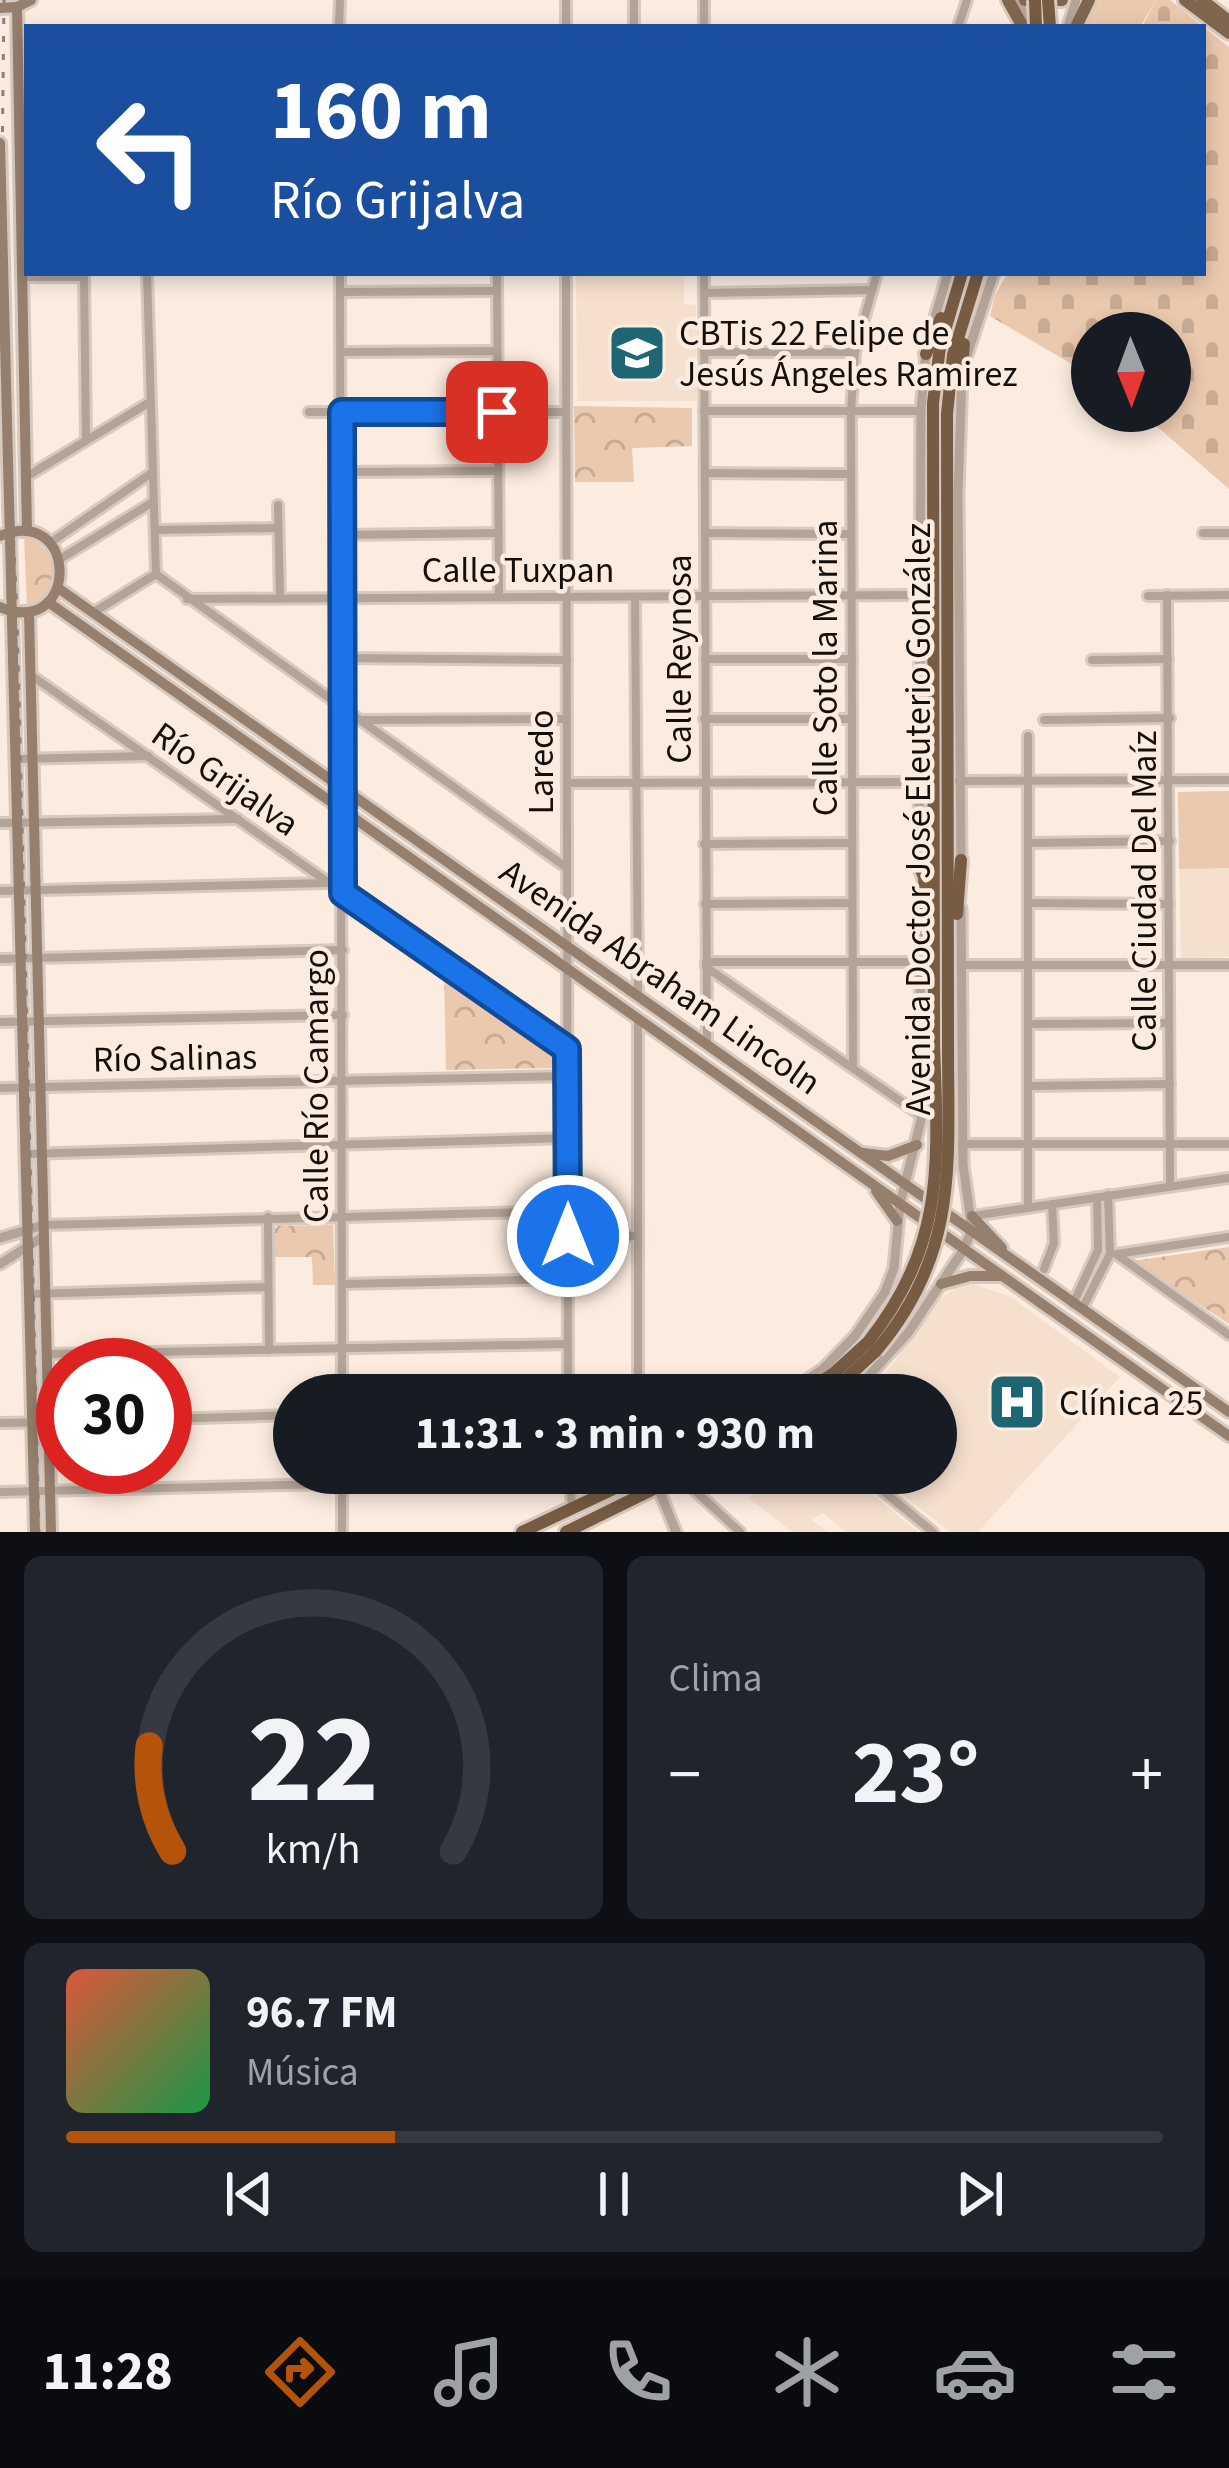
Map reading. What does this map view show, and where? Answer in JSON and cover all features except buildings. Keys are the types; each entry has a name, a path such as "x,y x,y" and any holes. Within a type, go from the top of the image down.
{"highway":[{"name":"Avenida Doctor José Eleuterio González","path":"872,1347 910,1276 931,1216 936,1176 941,1045 933,944 933,403 937,362 961,276"},
{"name":"Avenida Doctor José Eleuterio González","path":"941,1045 956,963 947,414 953,355 978,276"},
{"path":"926,353 950,309"},
{"path":"961,378 970,319 967,309"},
{"path":"956,963 961,860"},
{"path":"919,865 933,944"},
{"path":"833,1374 872,1347"},
{"path":"847,1374 872,1347"},
{"path":"523,1532 600,1494"},
{"path":"566,1532 595,1525 646,1494"}],"main road":[{"path":"0,8 31,0"},
{"path":"1022,0 1062,0"},
{"path":"1186,0 1229,33"},
{"path":"1202,0 1229,21"},
{"path":"17,7 23,84 27,531"},
{"path":"0,143 5,534 14,612 35,1532"},
{"path":"0,607 29,612 48,602 58,588 60,559 50,543 27,531 5,534"},
{"name":"Avenida Abraham Lincoln","path":"58,588 1229,1412"},
{"path":"48,602 1229,1436"},
{"path":"29,612 47,1338"},
{"path":"804,1136 813,1135 820,1124"},
{"path":"824,1150 824,1139 834,1134"},
{"path":"858,1152 888,1156 917,1145"},
{"path":"870,1183 897,1221"},
{"path":"972,1216 1012,1260"},
{"path":"941,1284 970,1276 1002,1276"},
{"path":"50,1494 51,1532"}],"street":[{"path":"22,277 53,276"},
{"path":"84,276 86,440"},
{"path":"147,276 156,574 567,868"},
{"name":"Calle Río Camargo","path":"340,276 342,1374"},
{"path":"497,276 499,595"},
{"name":"Laredo","path":"566,276 568,1374"},
{"name":"Calle Reynosa","path":"704,276 707,1045"},
{"name":"Calle Soto la Marina","path":"853,1066 850,411 855,352 876,276"},
{"path":"816,1374 874,1310 894,1268 900,1204 922,1116 921,411 926,353 947,276"},
{"path":"961,860 961,378 993,276"},
{"path":"704,293 871,290"},
{"path":"340,292 497,291"},
{"path":"341,352 497,351"},
{"path":"704,352 855,352"},
{"path":"26,477 150,403"},
{"path":"704,411 921,411"},
{"path":"309,412 566,412"},
{"path":"341,472 497,471"},
{"path":"50,543 152,473"},
{"path":"705,473 851,474"},
{"path":"60,559 153,502"},
{"path":"278,505 280,598"},
{"path":"154,530 278,528"},
{"path":"340,536 498,533"},
{"path":"705,533 851,534"},
{"path":"1203,533 1229,533"},
{"path":"94,612 156,574"},
{"name":"Calle Tuxpan","path":"187,599 921,595"},
{"name":"Calle Ciudad Del Maíz","path":"1167,595 1170,1186"},
{"path":"1148,596 1229,595"},
{"path":"634,597 638,995"},
{"path":"341,658 567,660"},
{"path":"704,659 852,659"},
{"path":"1092,660 1168,659"},
{"name":"Río Grijalva","path":"30,675 567,1049"},
{"path":"704,719 852,718"},
{"path":"1044,720 1170,718"},
{"path":"362,720 567,719"},
{"path":"1028,736 1028,1208"},
{"path":"17,760 149,756"},
{"path":"959,781 1229,780"},
{"path":"567,783 920,782"},
{"path":"0,823 238,819"},
{"path":"1030,843 1170,841"},
{"path":"704,844 851,843"},
{"path":"0,891 328,884"},
{"path":"705,904 851,903"},
{"path":"1030,903 1169,904"},
{"path":"0,958 343,950"},
{"path":"706,964 920,962"},
{"path":"872,1374 941,1284 971,1233 962,1144 956,963 1229,964"},
{"path":"706,964 922,1116"},
{"path":"0,1022 343,1015"},
{"path":"638,1020 638,1374"},
{"path":"1030,1024 1169,1023"},
{"name":"Río Salinas","path":"0,1088 567,1076"},
{"path":"1030,1086 1170,1084"},
{"path":"26,1154 568,1138"},
{"path":"962,1144 1229,1144"},
{"path":"972,1216 1229,1178"},
{"path":"1077,1307 1091,1269 1102,1197"},
{"path":"1077,1307 1113,1254 1102,1197"},
{"path":"1044,1269 1054,1236 1052,1204"},
{"path":"0,1238 69,1222 568,1210"},
{"path":"268,1217 268,1350"},
{"path":"0,1264 44,1230"},
{"path":"1099,1233 1111,1233"},
{"path":"568,1236 637,1236"},
{"path":"1113,1254 1229,1237"},
{"path":"1113,1254 1229,1335"},
{"path":"1091,1269 1100,1275"},
{"path":"342,1283 568,1279"},
{"path":"29,1294 268,1286"},
{"path":"192,1351 568,1344"},
{"path":"192,1418 273,1416"},
{"path":"0,1424 36,1423"},
{"path":"192,1485 273,1481"},
{"path":"0,1492 34,1492"},
{"path":"342,1494 342,1532"},
{"path":"572,1494 572,1508"},
{"path":"661,1494 676,1532"},
{"path":"701,1494 740,1532"},
{"path":"887,1494 933,1532"}],"shaded area":[{"name":"CBTis 22 Felipe de Jesús Ángeles Ramirez","path":"576,276 684,276 684,304 696,305 697,401 577,401"},
{"path":"1229,791 1229,957 1181,958 1178,792"},
{"name":"Clínica 25","path":"974,1284 1011,1297 1120,1377 978,1532 950,1532 902,1494 957,1494 957,1374 885,1374 940,1299 956,1288"},
{"path":"873,1494 918,1532 846,1532 823,1513 812,1520 827,1532 792,1532 748,1497"}],"green space":[{"path":"1090,0 1156,0 1142,24 1079,24"},
{"path":"1156,0 1170,0 1200,24 1144,24"},
{"path":"1206,29 1229,47 1229,489 1163,432 1191,432 1191,312 1071,312 1071,364 990,316 1006,276 1206,276"},
{"path":"574,406 692,408 692,446 632,448 634,482 575,482"},
{"path":"24,534 46,551 56,572 50,593 27,609"},
{"path":"1229,791 1229,868 1179,869 1178,792"},
{"path":"444,971 564,1057 556,1068 446,1070"},
{"path":"333,1225 335,1285 313,1285 312,1257 273,1257 273,1231 278,1226"},
{"path":"1229,1247 1229,1324 1133,1261"}],"railway":[{"path":"4,0 1,260 17,615 39,1532"}],"place":[{"name":"CBTis 22 Felipe de Jesús Ángeles Ramirez","path":"637,353"},
{"name":"Clínica 25","path":"1017,1402"}],"route":[{"path":"497,412 342,412 343,893 567,1049 568,1236"}]}
